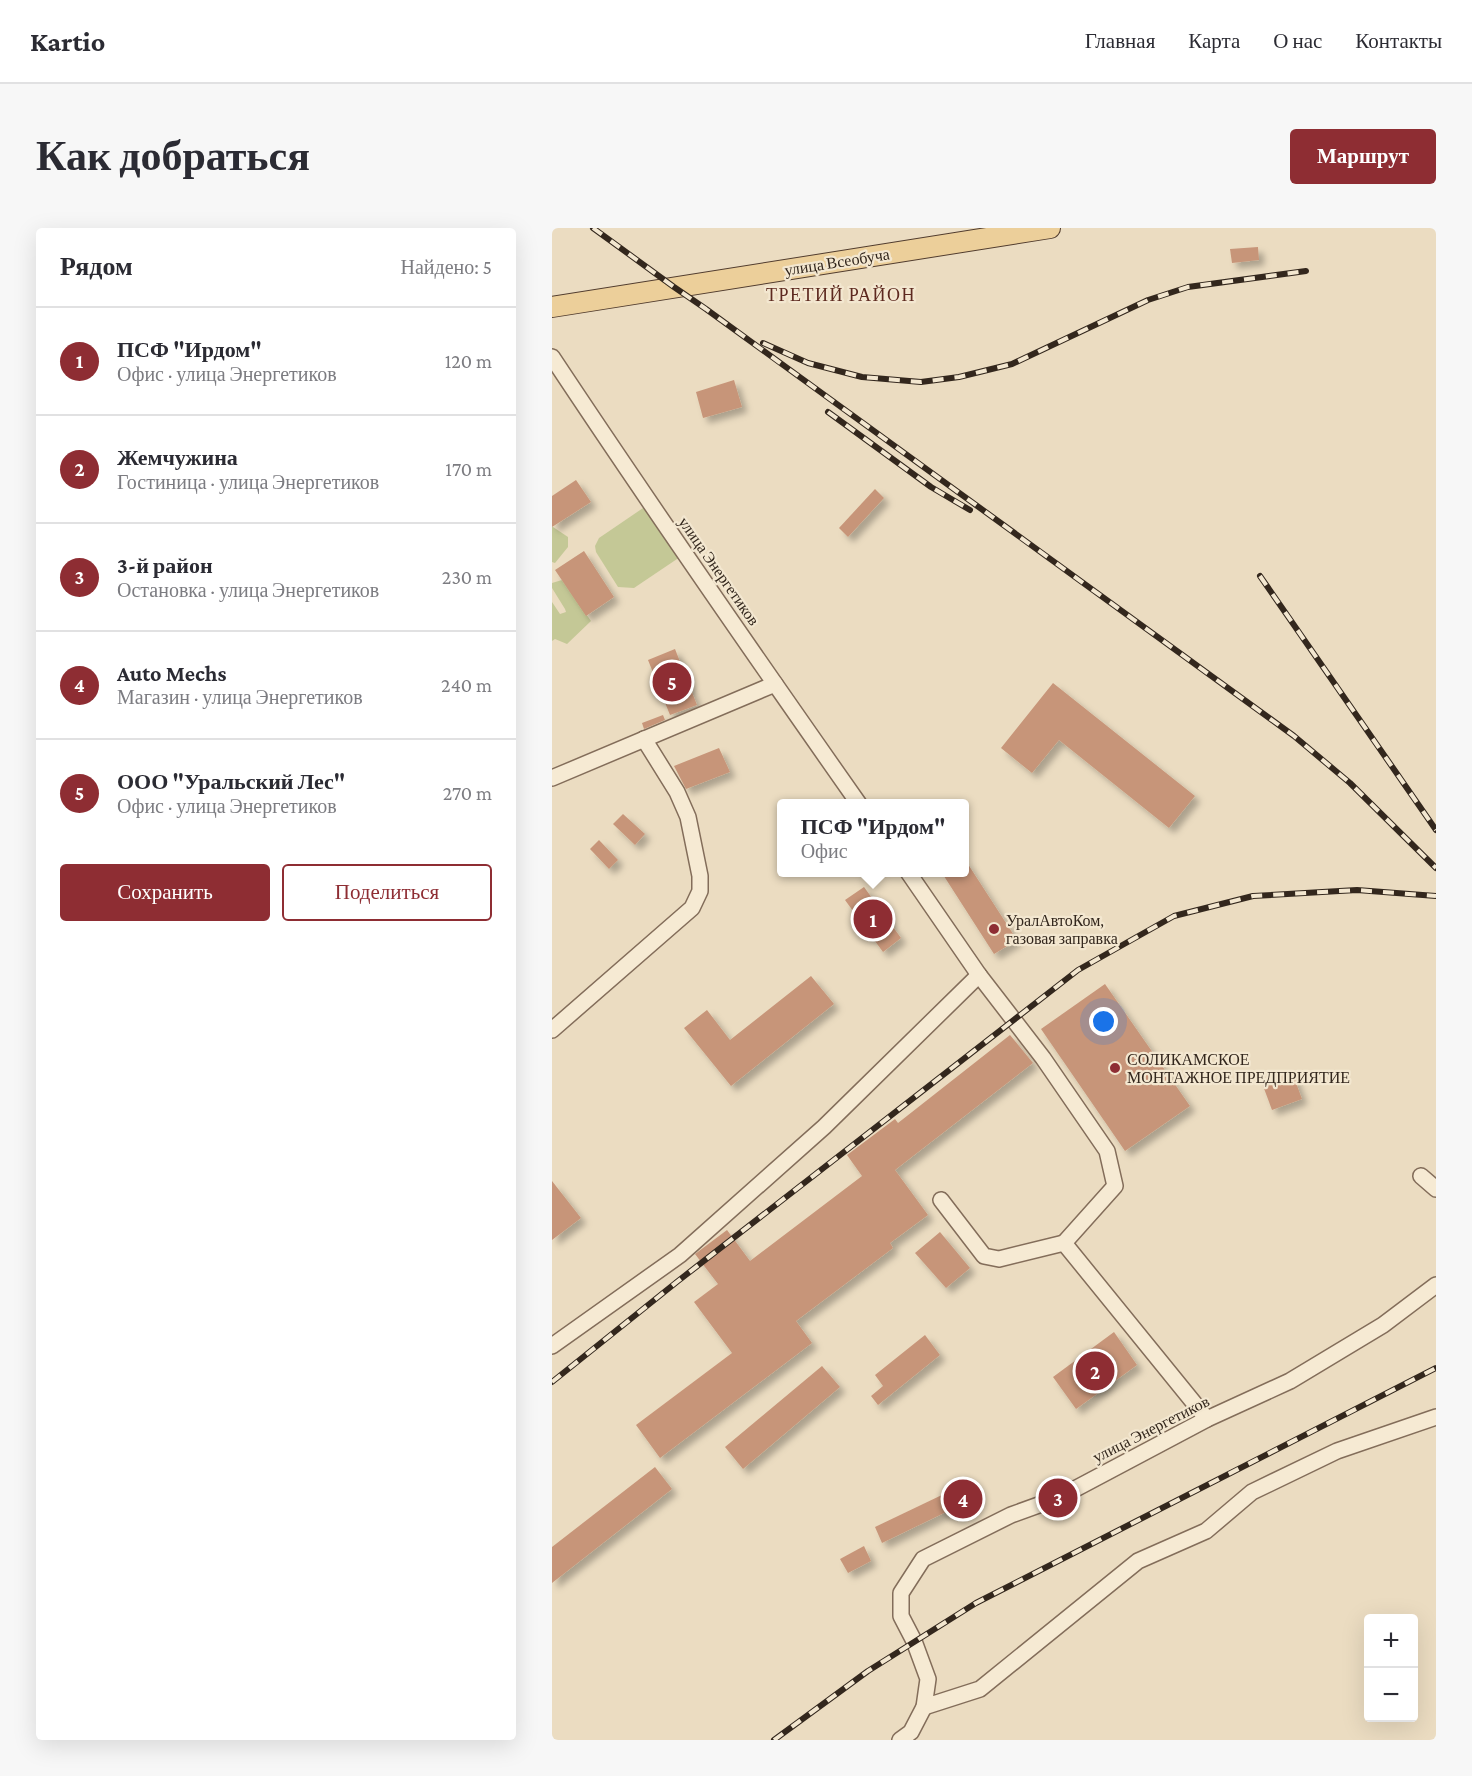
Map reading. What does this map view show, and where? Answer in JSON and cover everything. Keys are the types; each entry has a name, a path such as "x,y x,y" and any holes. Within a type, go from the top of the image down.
{"main road":[{"name":"улица Всеобуча","path":"552,307 1050,228"}],"street":[{"name":"улица Энергетиков","path":"552,357 616,454 856,799"},
{"path":"552,778 775,684"},
{"path":"552,1030 692,908 700,891 700,876 688,817 677,792 644,739"},
{"path":"911,877 1107,1151 1115,1186 1064,1243 999,1259 984,1256 941,1200"},
{"path":"552,1347 680,1255 824,1127 979,975"},
{"path":"1421,1176 1436,1190"},
{"path":"1064,1243 1207,1419"},
{"name":"улица Энергетиков","path":"900,1740 911,1731 924,1707 928,1679 902,1616 901,1593 923,1559 1011,1515 1058,1498 1207,1419 1290,1382 1383,1325 1436,1285"},
{"path":"924,1707 980,1689 1138,1561 1206,1531 1252,1492 1336,1450 1436,1417"}],"green space":[{"path":"646,506 680,557 634,588 618,587 596,552 595,546 599,538"},
{"path":"552,527 568,537 568,547 555,563 552,562"},
{"path":"562,580 591,621 567,644 555,639 552,641 552,602 560,614 566,612 552,588 552,583"}],"building":[{"path":"1258,247 1259,260 1232,263 1230,249"},
{"path":"734,380 742,407 703,418 696,392"},
{"path":"576,480 591,502 552,527 552,496"},
{"path":"875,489 884,498 848,537 839,528"},
{"path":"584,551 614,597 586,616 555,570"},
{"path":"675,649 697,705 670,715 648,660"},
{"path":"1053,683 1195,796 1169,828 1059,740 1032,773 1001,748"},
{"path":"663,715 665,720 644,729 642,723"},
{"path":"719,748 730,772 686,789 674,766"},
{"path":"623,814 645,834 635,845 613,824"},
{"path":"599,840 618,860 609,869 590,849"},
{"path":"969,866 1017,940 994,954 945,877 969,877"},
{"path":"864,887 901,938 883,952 845,900"},
{"path":"811,976 834,1004 731,1086 684,1028 707,1010 730,1040"},
{"name":"СОЛИКАМСКОЕ МОНТАЖНОЕ ПРЕДПРИЯТИЕ","path":"1105,984 1190,1106 1125,1151 1041,1029"},
{"path":"1010,1035 1033,1063 895,1170 928,1215 890,1243 893,1248 796,1321 812,1343 660,1458 636,1425 732,1353 694,1302 718,1284 695,1254 727,1230 750,1261 862,1176 847,1155 895,1119 898,1123"},
{"path":"1292,1072 1302,1099 1272,1110 1262,1083"},
{"path":"552,1181 581,1218 552,1240"},
{"path":"940,1232 970,1268 946,1288 915,1253"},
{"path":"1114,1332 1137,1365 1076,1409 1053,1377"},
{"path":"925,1335 940,1355 878,1405 871,1396 883,1386 875,1375"},
{"path":"822,1366 840,1387 743,1469 725,1447"},
{"path":"655,1467 672,1489 552,1583 552,1547"},
{"path":"967,1483 975,1498 882,1543 875,1527"},
{"path":"864,1546 871,1561 848,1573 840,1559"}],"railway":[{"path":"593,228 1294,736 1350,783 1436,868"},
{"path":"763,343 808,363 862,377 921,382 959,377 1012,364 1148,300 1188,287 1306,271"},
{"path":"828,412 931,487 970,510"},
{"path":"1260,576 1436,830"},
{"path":"552,1382 678,1281 1078,970 1174,916 1253,896 1357,890 1436,896"},
{"path":"774,1740 868,1671 976,1603 1436,1368"}],"place":[{"name":"ООО \"Уральский Лес\"","path":"672,682"},
{"name":"ПСФ \"Ирдом\"","path":"873,919"},
{"name":"УралАвтоКом, газовая заправка","path":"994,929"},
{"name":"СОЛИКАМСКОЕ МОНТАЖНОЕ ПРЕДПРИЯТИЕ","path":"1115,1068"},
{"name":"Жемчужина","path":"1095,1371"},
{"name":"3-й район","path":"1058,1498"},
{"name":"Auto Mechs","path":"963,1499"}],"district":[{"name":"ТРЕТИЙ РАЙОН","path":"841,295"}]}
